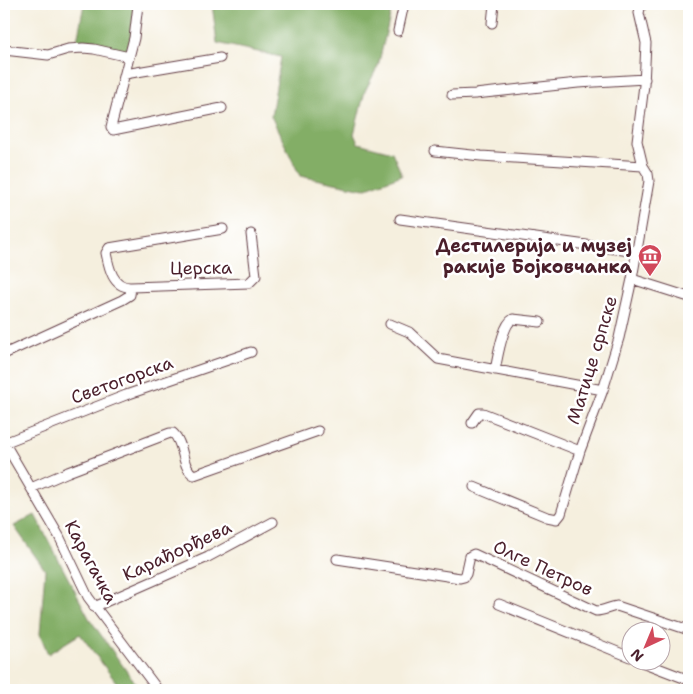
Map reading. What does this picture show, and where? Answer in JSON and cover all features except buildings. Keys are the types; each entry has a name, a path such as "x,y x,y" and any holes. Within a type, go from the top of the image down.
{"street":[{"path":"398,31 404,4"},
{"path":"492,22 494,4"},
{"name":"Матице српске","path":"474,488 547,517 559,518 580,451 620,338 649,181 637,141 646,42 639,13 641,4"},
{"path":"138,5 134,38 111,127 113,130 222,108"},
{"path":"4,50 48,55 68,49 83,48 129,57"},
{"path":"125,74 220,58"},
{"path":"452,95 644,79"},
{"path":"436,151 481,156 643,166"},
{"path":"400,219 637,252"},
{"name":"Церска","path":"223,228 110,248 106,253 113,278 123,286 131,287 249,283 256,276 252,234"},
{"path":"632,279 689,297"},
{"path":"4,354 122,300 130,295 131,287"},
{"path":"495,370 505,331 510,320 540,322"},
{"path":"390,324 410,332 438,359 603,390"},
{"name":"Светогорска","path":"4,442 126,395 251,352"},
{"path":"472,423 479,413 483,413 580,451"},
{"path":"31,488 92,462 170,433 174,433 178,438 189,471 194,475 318,431"},
{"name":"Карагачка","path":"4,442 59,536 82,588 94,607 158,690"},
{"name":"Карађорђева","path":"94,607 208,557 273,522"},
{"name":"Олге Петров","path":"337,560 460,578 466,574 470,556 474,554 596,611 603,611 617,606 689,630"},
{"path":"499,604 620,653"},
{"path":"668,672 689,680"}],"green space":[{"path":"84,4 139,4 128,56 77,41"},
{"path":"212,4 393,4 378,66 365,91 354,134 358,143 392,152 402,175 364,189 300,176 271,116 281,57 217,43"},
{"path":"35,515 89,618 140,690 122,690 80,634 48,654 40,634 45,570 14,526"}],"place":[{"name":"Дестилерија и музеј ракије Бојковчанка","path":"650,277"}]}
